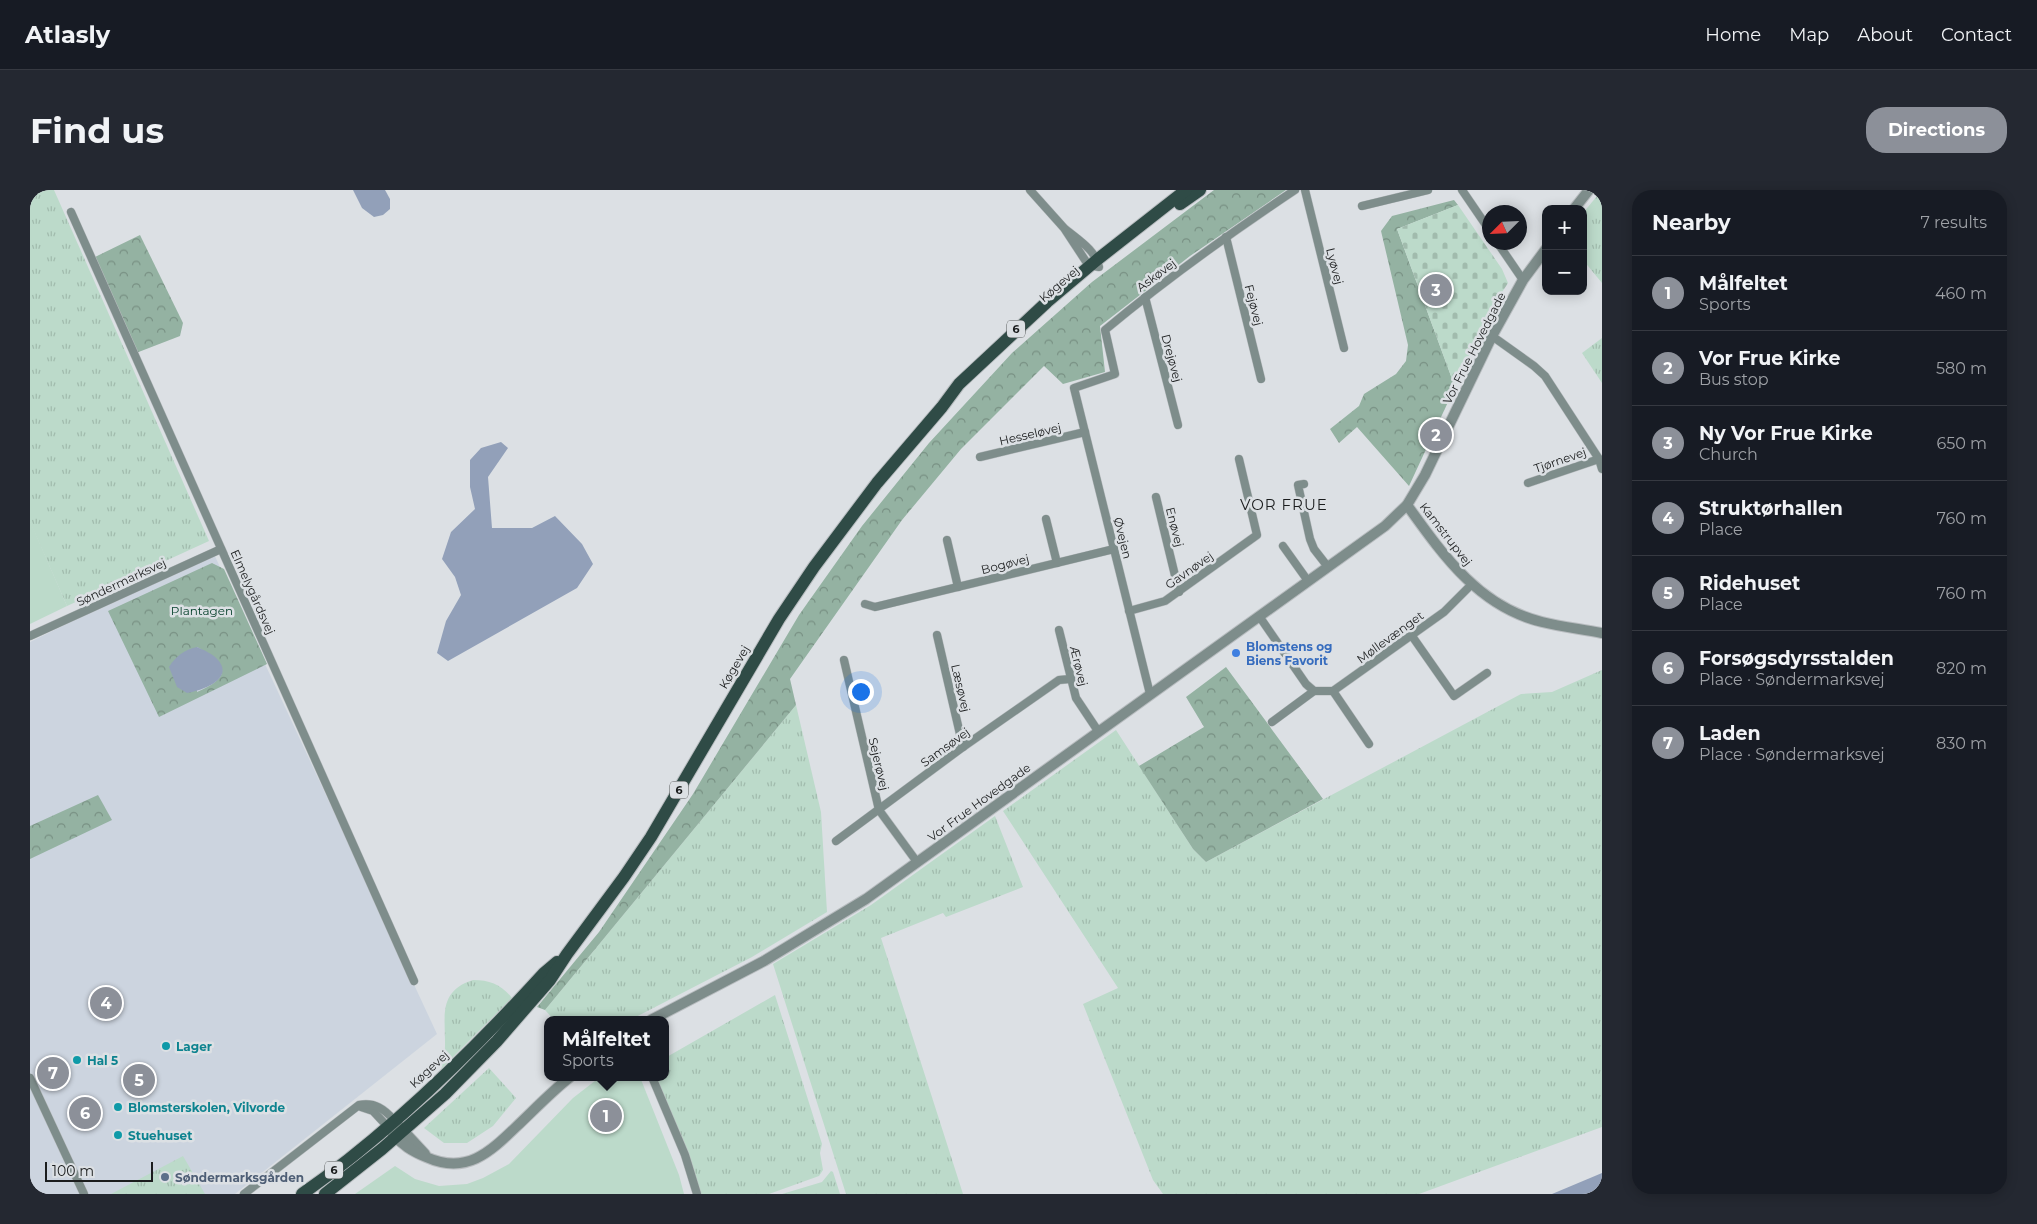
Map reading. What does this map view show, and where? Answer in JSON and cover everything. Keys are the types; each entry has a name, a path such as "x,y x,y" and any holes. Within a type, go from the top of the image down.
{"main road":[{"name":"Køgevej","path":"325,1194 399,1134 444,1094 497,1041 550,980 651,837 774,627 814,567 850,517 900,455 942,407 964,389 1095,264 1186,190"},
{"name":"Køgevej","path":"1095,264 1200,190"},
{"name":"Køgevej","path":"302,1194 391,1123 465,1054 544,973 567,954"}],"street":[{"name":"Askøvej","path":"1074,388 1115,374 1105,330 1145,297 1226,237 1295,190"},
{"name":"Lyøvej","path":"1305,190 1344,348"},
{"path":"1362,206 1428,190"},
{"path":"1462,190 1482,219"},
{"path":"1577,205 1589,190"},
{"path":"1033,193 1064,228 1085,245 1095,264"},
{"name":"Elmelygårdsvej","path":"70,212 414,981"},
{"name":"Fejøvej","path":"1226,237 1261,379"},
{"path":"1502,250 1523,280"},
{"name":"Vor Frue Hovedgade","path":"659,1016 764,960 866,899 1385,526 1407,505 1425,475 1492,336 1523,280 1545,250"},
{"name":"Drejøvej","path":"1145,297 1178,426"},
{"path":"1492,336 1545,376 1599,459 1602,469"},
{"name":"Øvejen","path":"1074,388 1150,694"},
{"name":"Hesseløvej","path":"980,457 1085,432"},
{"name":"Gavnøvej","path":"1129,611 1155,605 1179,592 1256,535 1239,459"},
{"name":"Tjørnevej","path":"1528,483 1599,459"},
{"path":"1304,484 1298,485 1310,539 1314,548 1328,567"},
{"name":"Enøvej","path":"1156,497 1179,592"},
{"name":"Kamstrupvej","path":"1407,505 1445,558 1471,585 1492,600 1510,611 1541,622 1602,633"},
{"path":"1046,519 1057,563"},
{"path":"947,540 958,587"},
{"path":"1283,546 1308,581"},
{"name":"Søndermarksvej","path":"30,636 221,548"},
{"name":"Bogøvej","path":"865,604 874,607 1114,549"},
{"name":"Møllevænget","path":"1333,691 1444,612 1471,585"},
{"path":"1260,616 1306,684 1314,691"},
{"name":"Ærøvej","path":"1059,630 1076,698 1098,731"},
{"name":"Læsøvej","path":"937,635 963,747"},
{"path":"1412,636 1454,696 1487,673"},
{"name":"Sejerøvej","path":"844,660 879,810 917,862"},
{"name":"Samsøvej","path":"836,842 963,747 1059,680 1070,679"},
{"path":"1272,722 1314,691 1333,691 1369,744"},
{"path":"30,1078 84,1194"},
{"path":"244,1194 289,1161 352,1109 360,1107 373,1111 391,1123 399,1134 431,1159 449,1164 458,1164 483,1156 494,1148 566,1081"},
{"path":"654,1081 685,1155 697,1194"}],"shaded area":[{"path":"213,552 437,1034 235,1194 30,1194 30,642"}],"green space":[{"path":"30,190 54,190 209,541 67,606 30,522"},
{"path":"1214,190 1286,190 1190,256 1100,326 1105,372 1063,384 1044,366 961,449 902,520 790,679 796,705 545,1010 537,1007 599,932 693,794 799,615 862,526 929,443 1012,353 1092,282"},
{"path":"1602,190 1602,283 1587,265 1587,208"},
{"path":"1454,200 1458,205 1397,229 1455,387 1409,486 1357,427 1339,443 1330,429 1359,406 1364,394 1396,374 1406,361 1408,345 1381,231 1392,216"},
{"path":"1458,205 1482,240 1482,250 1489,250 1502,269 1508,283 1488,314 1455,387 1397,229"},
{"path":"140,235 183,323 180,336 136,353 95,257"},
{"path":"1602,338 1602,383 1582,353"},
{"path":"30,521 67,606 30,624"},
{"name":"Plantagen","path":"212,563 224,569 267,664 159,717 108,611","holes":["197,647 208,653 220,665 222,670 221,676 197,692"]},
{"path":"1226,667 1323,799 1206,862 1193,849 1139,766 1204,727 1186,697"},
{"path":"1602,670 1602,1127 1419,1194 1163,1194 1153,1180 1083,1004 1118,988 1003,811 1116,730 1193,849 1206,862 1521,694 1552,692"},
{"path":"796,705 821,812 827,912 752,957 638,1016 550,1016 545,1010"},
{"path":"98,795 112,820 30,859 30,826"},
{"path":"995,816 1023,887 946,917 943,913 881,938 963,1194 846,1194 773,964 871,905"},
{"path":"473,980 495,984 512,998 441,1069 444,1058 447,1002 452,993 460,986"},
{"path":"775,995 822,1144 820,1153 823,1170 819,1176 769,1194 701,1194 689,1154 658,1081 669,1081 669,1056"},
{"path":"489,1068 516,1098 493,1126 467,1143 444,1143 424,1128"},
{"path":"595,1081 642,1081 679,1175 684,1194 355,1194 395,1166 415,1179 439,1186 467,1184 483,1178 509,1164 573,1098"},
{"path":"183,1156 205,1194 111,1194"},
{"path":"831,1171 840,1194 782,1194 822,1182"}],"water":[{"path":"353,190 385,190 390,199 390,209 383,215 374,217 362,208"},
{"path":"501,442 508,448 488,477 492,528 532,528 555,516 582,544 593,564 577,588 448,661 437,653 446,621 461,595 455,577 442,559 451,532 475,509 470,487 470,460 481,448"},
{"path":"197,647 208,652 218,660 222,667 222,673 214,683 207,687 187,693 177,687 169,667 181,654"},
{"path":"1602,1173 1602,1194 1552,1194"}],"place":[{"name":"Ny Vor Frue Kirke","path":"1436,290"},
{"name":"Vor Frue Kirke","path":"1436,435"},
{"name":"Blomstens og Biens Favorit","path":"1236,653"},
{"name":"Struktørhallen","path":"106,1003"},
{"name":"Lager","path":"166,1046"},
{"name":"Hal 5","path":"77,1060"},
{"name":"Laden","path":"53,1073"},
{"name":"Ridehuset","path":"139,1080"},
{"name":"Blomsterskolen, Vilvorde","path":"118,1107"},
{"name":"Forsøgsdyrsstalden","path":"85,1113"},
{"name":"Målfeltet","path":"606,1116"},
{"name":"Stuehuset","path":"118,1135"},
{"name":"Søndermarksgården","path":"165,1177"}],"district":[{"name":"VOR FRUE","path":"1284,504"}]}
